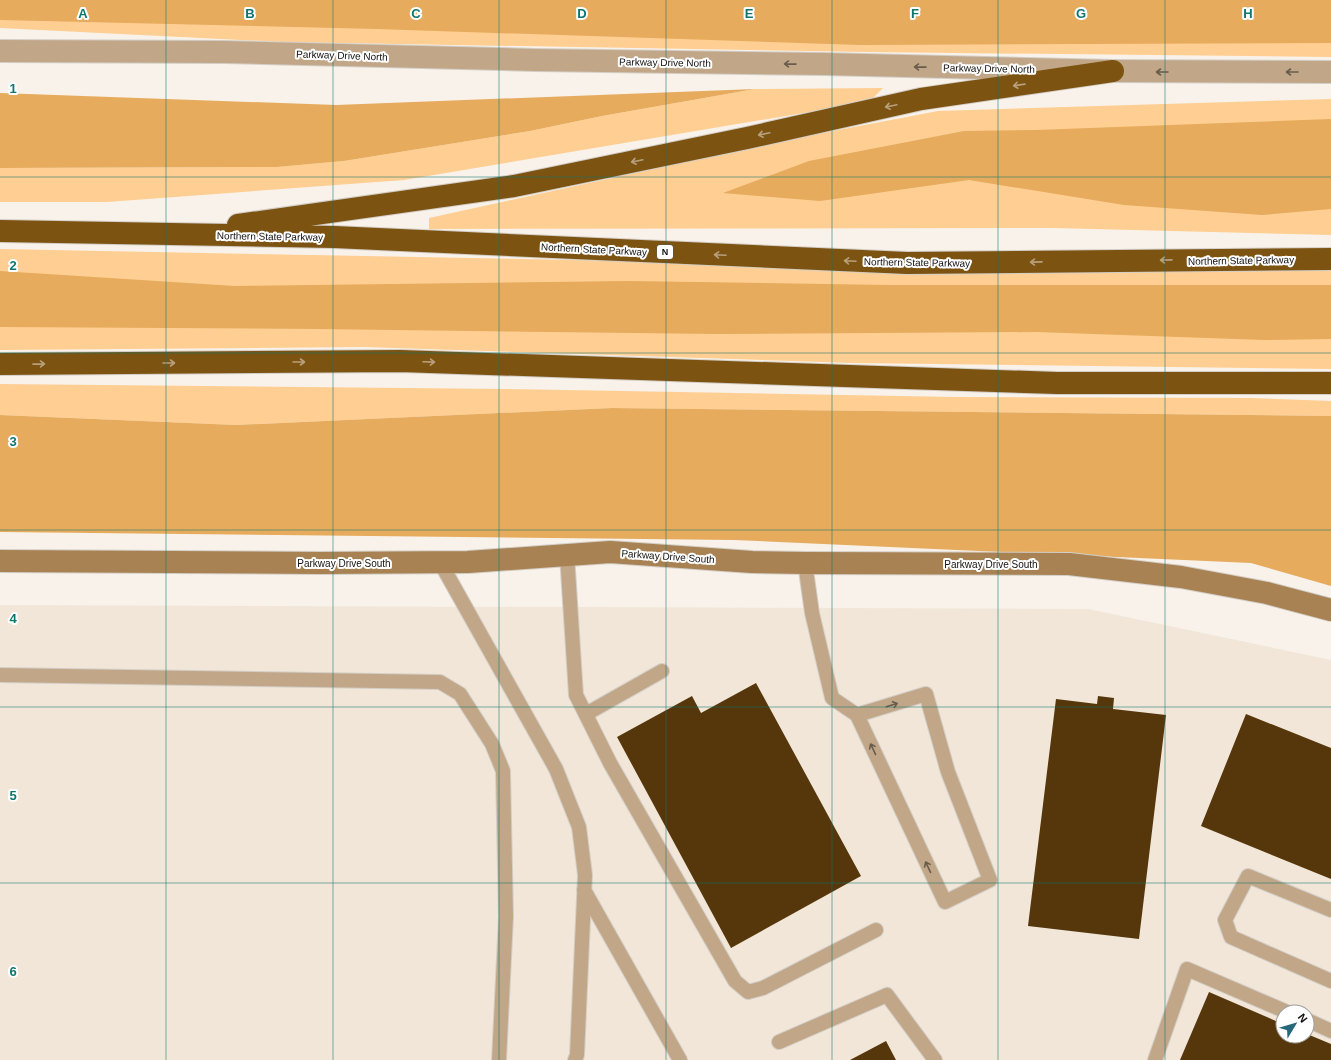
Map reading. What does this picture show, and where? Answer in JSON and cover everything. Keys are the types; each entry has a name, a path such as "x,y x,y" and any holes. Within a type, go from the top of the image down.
{"highway":[{"path":"174,234 514,186 747,138 921,99 1113,71"},
{"name":"Northern State Parkway","path":"0,231 334,237 907,263 1331,259"},
{"path":"0,364 400,361 1057,383 1331,383"}],"street":[{"name":"Parkway Drive North","path":"0,51 225,52 536,60 816,64 1113,71 1331,72"},
{"name":"Parkway Drive South","path":"0,561 320,563 468,562 610,552 752,562 1069,564 1181,577 1267,593 1331,610"}],"lane":[{"path":"567,555 576,695 610,763 735,981 748,992 763,988 876,930"},
{"path":"440,562 556,769 579,827 585,874 577,1055 575,1060"},
{"path":"805,563 812,613 832,698 857,715 945,902 990,880 948,772 926,694 857,715"},
{"path":"586,714 662,671"},
{"path":"0,674 440,682 460,694 492,744 503,771 506,917 499,1060"},
{"path":"1331,910 1248,876 1225,920 1231,936 1331,981"},
{"path":"584,890 680,1060"},
{"path":"1155,1060 1187,969 1275,1007"},
{"path":"779,1042 886,995 935,1060"},
{"path":"1315,1024 1331,1031"}],"shaded area":[{"path":"0,0 1331,0 1331,57 867,52 283,42 0,28"},
{"path":"0,0 1331,0 1331,43 860,45 377,29 0,20"},
{"path":"883,88 869,102 404,180 107,202 0,202 0,168 277,167 344,161 530,131 602,116 755,89"},
{"path":"755,89 602,116 530,131 344,161 277,167 0,168 0,93 336,105"},
{"path":"1331,99 1331,235 1053,228 429,229 429,218 786,140 938,111"},
{"path":"1331,119 1331,209 1262,215 1124,205 969,180 820,201 723,193 809,161 964,131 1036,130"},
{"path":"0,249 1086,270 1331,270 1331,369 852,363 364,347 0,350"},
{"path":"0,271 235,286 628,281 889,285 1331,285 1331,339 1264,340 1037,332 718,334 0,327"},
{"path":"0,384 506,389 956,397 1250,398 1331,401 1331,416 612,408 236,425 0,415"},
{"path":"612,408 1331,416 1331,586 1251,563 734,540 0,532 0,415 236,425"},
{"path":"0,605 1088,609 1331,660 1331,1060 0,1060"}],"building":[{"path":"756,683 861,876 731,948 617,737 692,696 701,713"},
{"path":"1098,696 1114,698 1113,709 1166,715 1139,939 1028,926 1056,699 1097,704"},
{"path":"1246,714 1331,748 1331,879 1201,826"},
{"path":"1209,992 1275,1021 1275,1044 1315,1044 1315,1037 1331,1044 1331,1060 1180,1060"},
{"path":"886,1041 896,1060 850,1060"}]}
